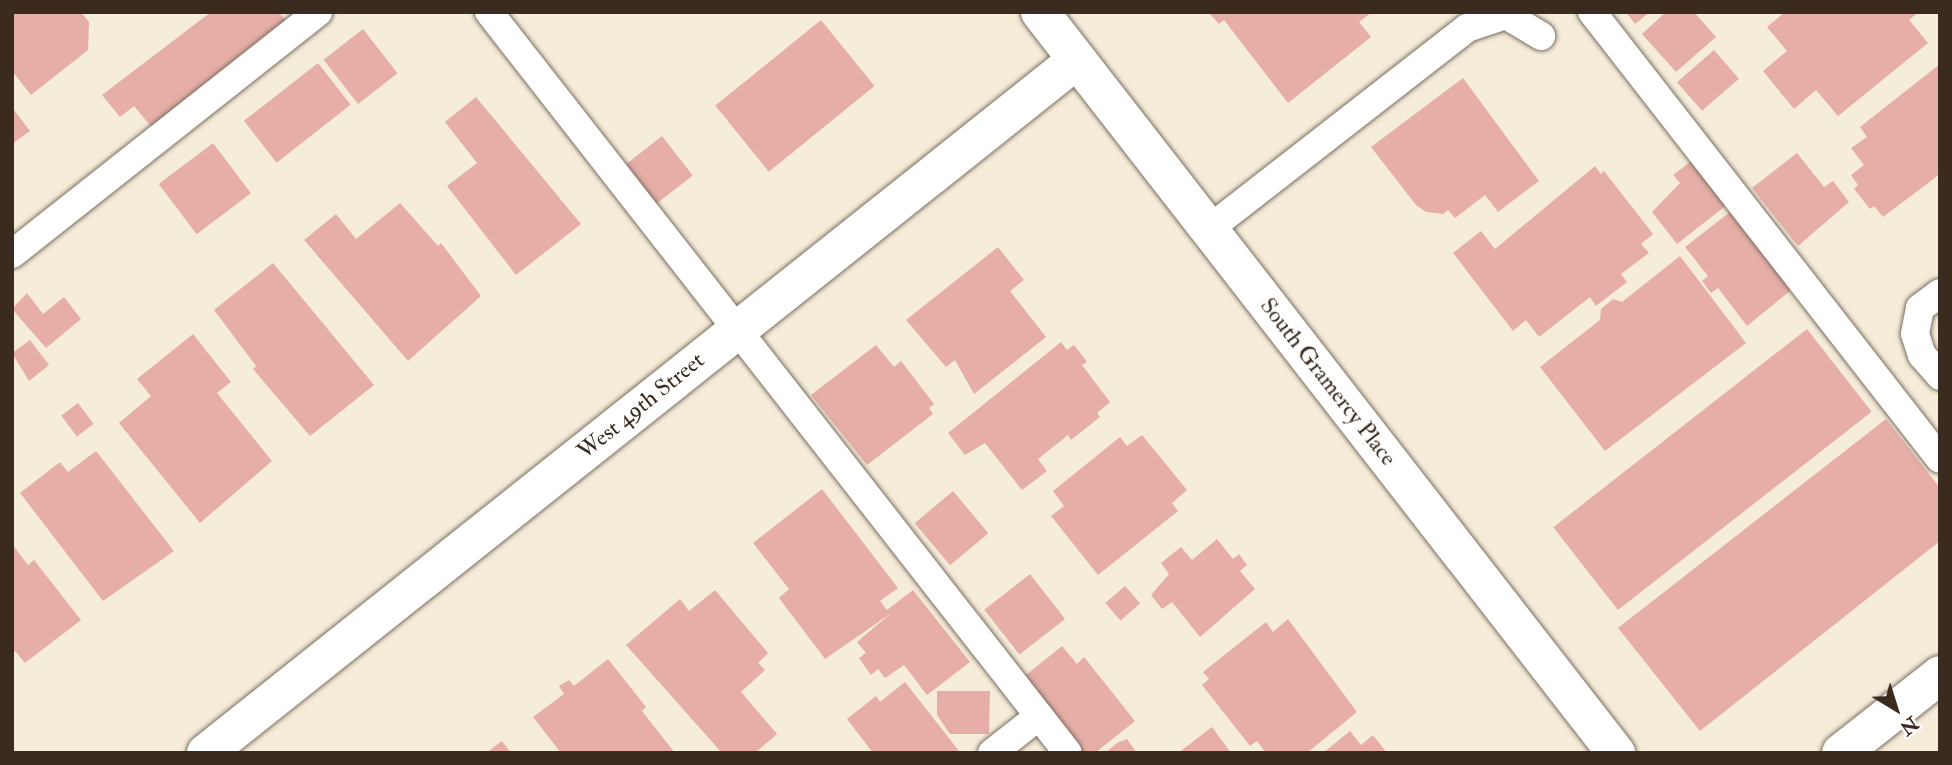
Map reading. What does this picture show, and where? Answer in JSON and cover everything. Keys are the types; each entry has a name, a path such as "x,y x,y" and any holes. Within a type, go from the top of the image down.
{"street":[{"name":"South Gramercy Place","path":"1040,12 1616,753"},
{"name":"West 49th Street","path":"206,753 1077,60"},
{"path":"1841,753 1940,675"}],"lane":[{"path":"12,254 318,12"},
{"path":"489,12 1068,753"},
{"path":"1592,12 1940,458"},
{"path":"1209,229 1467,28 1506,15 1541,37"},
{"path":"1940,293 1920,308 1915,334 1922,355 1940,376"},
{"path":"992,753 1039,716"}],"building":[{"path":"12,12 81,12 89,22 88,50 31,95 12,71"},
{"path":"211,12 279,12 288,24 154,130 134,106 120,117 102,95"},
{"path":"1208,12 1372,12 1359,22 1371,37 1288,103 1224,20 1219,24"},
{"path":"1626,12 1650,12 1635,24"},
{"path":"1666,12 1694,12 1716,37 1676,72 1642,34"},
{"path":"1785,12 1919,12 1909,20 1928,43 1838,116 1816,90 1794,109 1763,71 1787,51 1767,27"},
{"path":"821,20 874,86 769,172 715,106"},
{"path":"363,29 397,73 358,104 324,60"},
{"path":"1714,50 1739,79 1702,111 1677,82"},
{"path":"318,63 351,105 277,163 244,121"},
{"path":"1940,64 1940,174 1883,217 1874,206 1870,209 1854,189 1858,185 1851,175 1864,165 1851,148 1867,137 1860,127"},
{"path":"1463,78 1539,181 1498,212 1485,195 1455,218 1448,210 1443,214 1426,212 1416,205 1371,147"},
{"path":"476,97 581,224 516,275 447,186 477,163 445,122"},
{"path":"12,107 30,131 12,144"},
{"path":"662,136 693,175 654,206 623,166"},
{"path":"213,143 251,193 197,234 159,184"},
{"path":"1797,153 1824,187 1833,181 1849,202 1798,246 1752,188"},
{"path":"1693,160 1728,204 1677,244 1652,212 1680,183 1673,175"},
{"path":"1595,166 1601,174 1604,171 1653,234 1641,244 1649,253 1621,274 1627,282 1596,306 1590,297 1539,337 1526,320 1513,331 1453,253 1481,231 1495,249"},
{"path":"400,203 438,246 441,243 481,296 408,361 304,240 336,214 356,239"},
{"path":"1734,209 1795,287 1747,326 1718,288 1711,293 1702,281 1708,276 1685,247"},
{"path":"998,247 1024,280 1010,291 1046,337 974,394 955,360 946,367 906,320"},
{"path":"1680,256 1746,343 1605,451 1540,367 1600,320 1601,309 1613,299 1622,302"},
{"path":"273,263 374,385 310,436 253,369 256,366 214,310"},
{"path":"27,293 43,314 64,297 81,319 46,348 12,309"},
{"path":"1807,329 1872,412 1618,610 1553,527"},
{"path":"193,334 231,382 217,393 272,461 200,523 119,423 151,396 137,379"},
{"path":"30,340 49,365 29,381 12,353"},
{"path":"1061,342 1067,350 1074,345 1087,362 1082,365 1110,402 1097,413 1100,417 1071,440 1068,435 1038,459 1047,471 1022,490 985,443 965,455 948,433"},
{"path":"876,345 894,367 901,361 934,404 929,408 933,414 867,465 811,395"},
{"path":"78,403 94,424 77,436 61,416"},
{"path":"1886,419 1940,488 1940,541 1700,731 1618,628"},
{"path":"1142,435 1187,490 1172,503 1178,511 1098,575 1051,516 1064,506 1053,491 1120,437 1127,446"},
{"path":"96,451 174,551 103,601 20,493 60,462 68,472"},
{"path":"822,489 898,588 880,601 887,610 913,590 970,662 927,695 904,665 885,678 878,669 871,675 859,658 866,653 857,642 890,614 825,659 779,598 789,589 753,543"},
{"path":"953,491 988,533 950,565 915,523"},
{"path":"1217,539 1233,559 1239,554 1247,565 1240,571 1255,589 1200,637 1172,602 1162,609 1151,595 1169,574 1161,563 1181,547 1192,560"},
{"path":"12,544 28,565 34,560 81,620 25,663 15,651 12,653"},
{"path":"1030,574 1065,619 1019,655 984,610"},
{"path":"1125,586 1140,603 1120,620 1105,603"},
{"path":"715,590 768,653 758,663 765,670 741,692 777,734 755,753 722,753 626,645 680,599 689,611"},
{"path":"1288,619 1357,712 1307,753 1266,753 1257,741 1250,746 1202,685 1209,679 1203,672 1266,622 1273,632"},
{"path":"1062,646 1077,664 1084,657 1135,721 1095,753 1081,753 1021,679"},
{"path":"608,659 646,707 642,711 675,753 561,753 533,717 564,694 559,686 569,680 574,686"},
{"path":"905,682 959,751 957,753 873,753 847,719 876,696 880,702"},
{"path":"937,691 990,691 989,734 950,734 937,715"},
{"path":"1212,727 1231,753 1178,753"},
{"path":"1350,731 1361,745 1373,735 1387,753 1323,753"},
{"path":"1127,739 1137,753 1105,753 1117,743"},
{"path":"502,741 511,753 486,753"}]}
